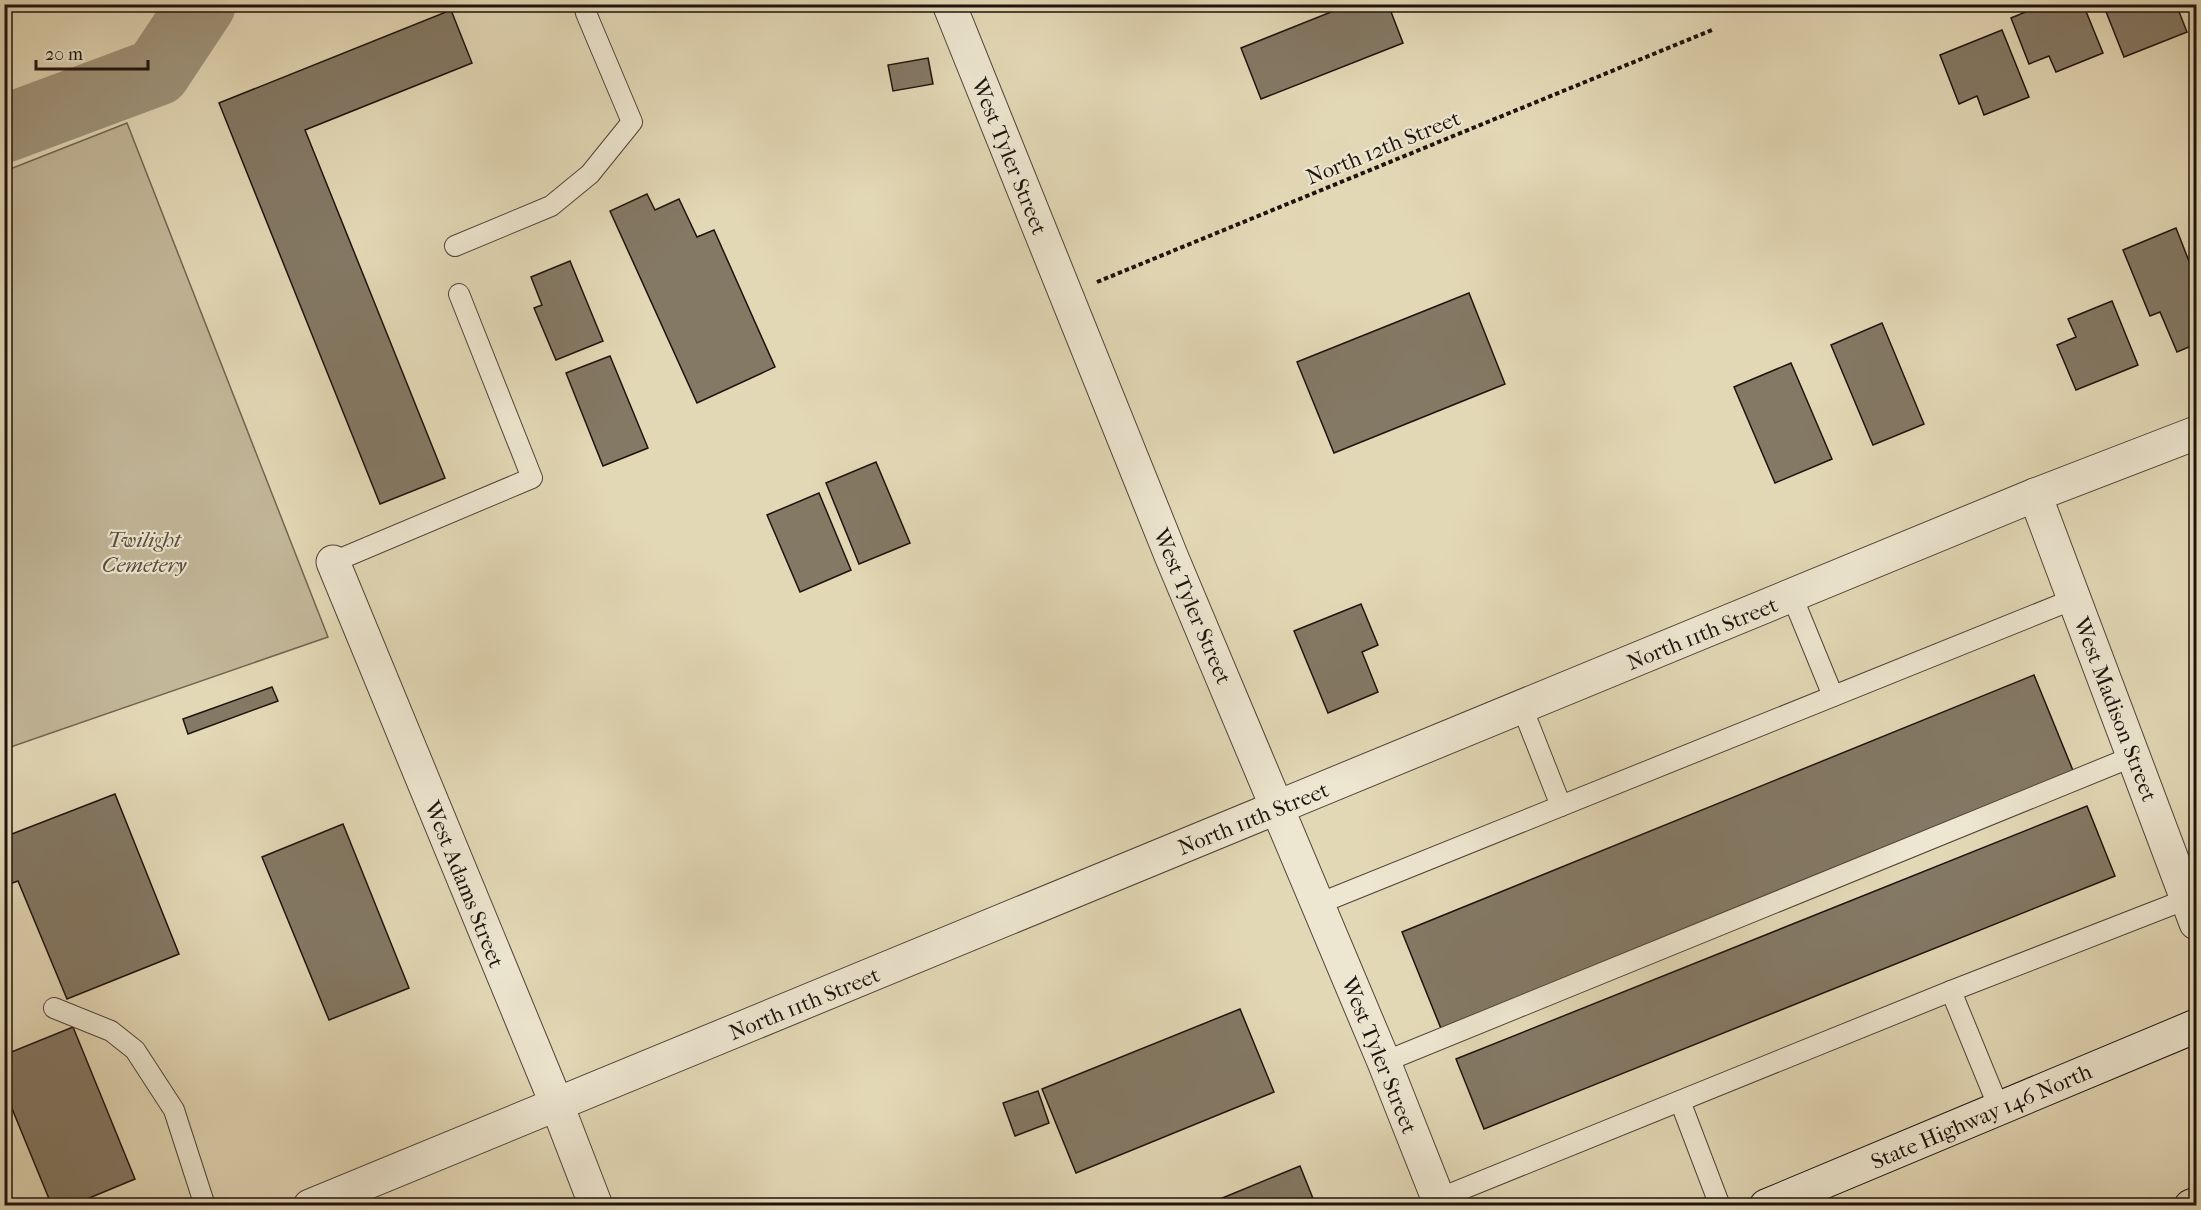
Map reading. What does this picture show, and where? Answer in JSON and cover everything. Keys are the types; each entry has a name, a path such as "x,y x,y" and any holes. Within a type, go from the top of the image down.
{"highway":[{"path":"2191,1206 2196,1204"}],"street":[{"name":"West Tyler Street","path":"950,4 1173,558 1384,1062 1440,1202"},
{"name":"North 11th Street","path":"310,1206 2035,495 2196,433"},
{"name":"West Madison Street","path":"2035,495 2192,911"},
{"name":"West Adams Street","path":"333,562 557,1105 596,1206"},
{"name":"State Highway 146 North","path":"1766,1206 2196,1026"}],"lane":[{"path":"455,246 551,206 590,174 632,122 585,13 584,4"},
{"path":"333,562 532,478 459,294"},
{"path":"1792,596 1833,696"},
{"path":"1318,904 2074,599"},
{"path":"1522,707 1561,806"},
{"path":"1384,1062 2134,756"},
{"path":"1440,1202 1951,991 2192,911"},
{"path":"1951,991 1999,1108"},
{"path":"54,1008 111,1031 135,1050 174,1110 205,1206"},
{"path":"1680,1101 1720,1206"}],"path":[{"name":"North 12th Street","path":"1066,295 1712,30"}],"green space":[{"name":"Twilight Cemetery","path":"127,123 328,637 5,749 5,171"}],"building":[{"path":"1351,4 1388,4 1403,43 1261,99 1241,48"},
{"path":"2045,4 2083,4 2103,53 2056,72 2049,56 2029,64 2011,18"},
{"path":"2103,4 2176,4 2187,32 2124,57"},
{"path":"451,10 472,63 305,130 445,478 380,504 219,103"},
{"path":"2002,30 2029,97 1984,115 1977,96 1959,104 1940,55"},
{"path":"928,58 933,84 893,91 888,65"},
{"path":"647,194 655,210 679,199 697,237 714,230 775,367 697,403 610,211"},
{"path":"2176,228 2196,279 2196,344 2177,352 2160,312 2150,316 2123,250"},
{"path":"570,261 603,341 556,360 534,308 542,305 531,277"},
{"path":"1469,293 1505,384 1334,453 1297,362"},
{"path":"2112,301 2138,365 2076,390 2057,345 2076,337 2068,319"},
{"path":"1882,323 1924,424 1873,445 1831,345"},
{"path":"610,356 648,448 603,466 566,373"},
{"path":"1791,363 1832,459 1775,483 1734,387"},
{"path":"876,462 910,543 859,564 826,483"},
{"path":"819,493 851,570 800,592 767,515"},
{"path":"1361,604 1378,645 1362,652 1378,692 1328,713 1294,631"},
{"path":"2034,675 2074,773 1442,1031 1402,932"},
{"path":"272,687 278,701 188,734 183,719"},
{"path":"115,794 179,954 67,999 18,881 4,886 4,837"},
{"path":"2087,806 2115,876 1484,1129 1456,1059"},
{"path":"343,824 409,988 329,1020 262,857"},
{"path":"1240,1009 1274,1092 1076,1173 1042,1089"},
{"path":"73,1027 135,1179 70,1206 52,1206 4,1089 4,1055"},
{"path":"1038,1091 1049,1123 1015,1136 1003,1103"},
{"path":"1300,1166 1316,1206 1223,1206 1220,1199"}],"waterway":[{"path":"4,129 157,72 202,4"}]}
